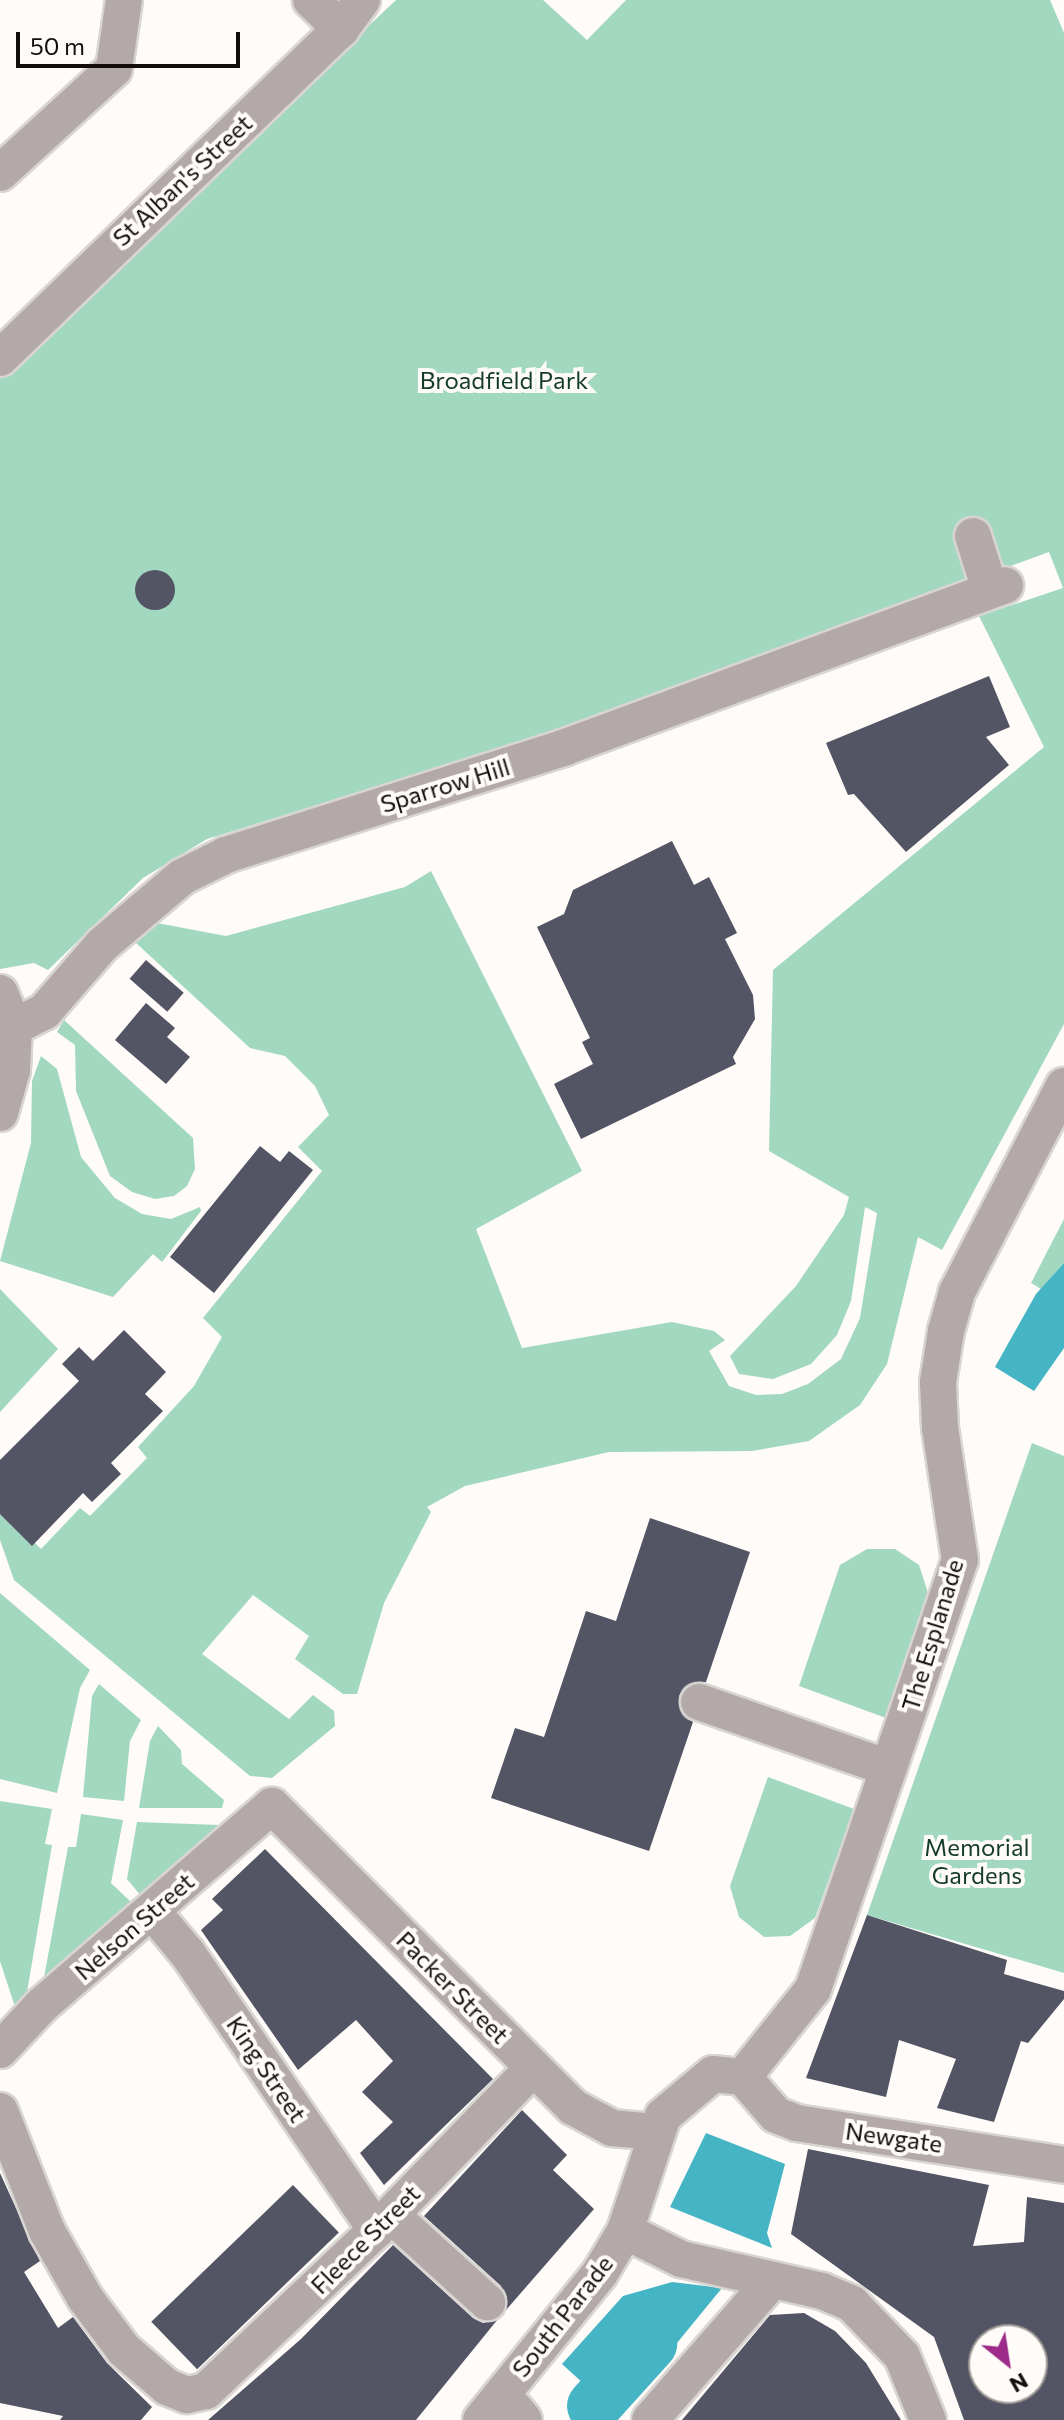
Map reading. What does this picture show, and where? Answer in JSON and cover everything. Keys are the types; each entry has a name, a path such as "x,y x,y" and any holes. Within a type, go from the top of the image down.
{"street":[{"path":"0,173 114,69 124,0"},
{"path":"311,0 341,29"},
{"name":"St Alban's Street","path":"0,358 341,29 362,0"},
{"name":"Sparrow Hill","path":"14,1027 44,1012 102,945 154,897 226,855 563,748 997,587 973,536"},
{"path":"0,993 14,1027 12,1070 0,1113"},
{"name":"The Esplanade","path":"743,2077 813,1989 960,1560 940,1428 938,1382 957,1292 1064,1086"},
{"path":"699,1702 889,1768"},
{"name":"Nelson Street","path":"0,2050 42,2005 272,1806"},
{"name":"Packer Street","path":"272,1806 573,2107 612,2128 654,2132"},
{"name":"King Street","path":"152,1911 188,1954 383,2222 487,2302"},
{"name":"Fleece Street","path":"0,2111 47,2231 85,2298 124,2350 167,2387 187,2395 206,2391 383,2222 533,2068"},
{"name":"South Parade","path":"481,2420 600,2273 625,2231 654,2132 682,2095 713,2074 743,2077"},
{"name":"Newgate","path":"743,2077 776,2115 797,2123 1064,2165"},
{"path":"625,2231 681,2259 822,2291 852,2304 902,2356 928,2420"},
{"path":"650,2420 764,2290"}],"green space":[{"name":"Broadfield Park","path":"396,0 543,0 587,40 626,0 1050,0 1064,33 1064,1024 942,1250 918,1237 887,1364 860,1405 809,1441 752,1451 609,1452 465,1486 427,1507 431,1512 384,1603 357,1694 343,1694 295,1659 309,1636 253,1595 202,1654 289,1719 313,1695 334,1711 335,1726 272,1778 250,1776 14,1580 0,1540 0,1508 41,1549 80,1508 90,1516 147,1458 138,1447 194,1386 222,1337 203,1318 322,1171 298,1147 329,1115 315,1086 285,1056 250,1048 135,942 157,923 226,936 405,887 431,871 582,1171 476,1229 522,1348 672,1322 714,1331 725,1340 709,1351 729,1386 756,1395 782,1394 808,1384 841,1359 860,1318 877,1213 865,1207 851,1301 837,1335 811,1364 773,1379 739,1374 730,1356 796,1286 844,1215 849,1197 769,1151 773,970 1044,747 979,616 1063,588 1049,552 570,727 207,839 143,878 48,970 34,963 0,969 0,374"},
{"path":"64,1020 193,1138 195,1169 187,1186 174,1196 155,1199 132,1192 110,1176 76,1091 75,1045 57,1032"},
{"path":"41,1056 57,1069 81,1157 115,1198 142,1214 171,1219 200,1207 201,1211 162,1262 153,1254 113,1297 0,1261 31,1143 32,1081"},
{"path":"1064,1219 1064,1263 1041,1289 1031,1283"},
{"path":"0,1289 58,1349 0,1412"},
{"name":"Memorial Gardens","path":"1032,1443 1064,1456 1064,1973 867,1915"},
{"path":"867,1549 895,1549 919,1565 929,1596 886,1718 799,1686 840,1565"},
{"path":"0,1593 90,1670 80,1688 57,1793 0,1779"},
{"path":"99,1684 141,1720 130,1741 124,1801 83,1797 92,1696"},
{"path":"158,1726 181,1750 182,1764 224,1800 222,1808 139,1808 150,1741"},
{"path":"768,1777 854,1809 815,1918 790,1936 764,1937 739,1917 730,1886"},
{"path":"0,1801 52,1809 45,1844 52,1845 26,1998 14,2004 0,1961"},
{"path":"81,1814 123,1820 111,1883 132,1903 43,1983 68,1847 76,1847"},
{"path":"137,1822 219,1825 141,1896 127,1879"}],"water":[{"path":"1064,1263 1064,1348 1034,1391 995,1367 1036,1294"},
{"path":"706,2133 785,2164 767,2233 772,2248 670,2207"},
{"path":"672,2282 722,2288 618,2415 562,2364 623,2296"}],"building":[{"path":"155,570 169,576 175,590 169,604 155,610 141,604 135,590 141,576"},
{"path":"989,676 1010,727 986,737 1009,765 906,852 854,794 848,795 826,743"},
{"path":"672,841 694,885 709,877 737,933 725,939 753,995 755,1019 733,1057 736,1064 581,1139 554,1084 593,1064 582,1042 590,1038 537,927 564,914 573,890"},
{"path":"146,960 184,993 167,1012 130,979"},
{"path":"146,1003 175,1028 167,1037 190,1057 166,1084 115,1040"},
{"path":"260,1146 280,1162 289,1151 313,1170 214,1293 170,1257"},
{"path":"124,1330 166,1372 145,1394 163,1411 111,1463 121,1474 92,1502 83,1493 32,1546 0,1514 0,1460 79,1381 62,1364 79,1347 93,1361"},
{"path":"650,1518 750,1552 706,1682 686,1686 679,1696 683,1715 693,1722 649,1851 491,1798 515,1728 544,1737 586,1611 616,1621"},
{"path":"265,1849 493,2079 384,2185 360,2153 393,2122 362,2092 393,2061 356,2020 298,2070 201,1930 223,1910 212,1899"},
{"path":"867,1915 1007,1960 1004,1974 1064,1991 1064,1999 1028,2043 1021,2041 994,2122 937,2108 956,2059 899,2040 886,2097 806,2078"},
{"path":"522,2110 567,2155 553,2170 594,2209 506,2310 501,2286 424,2216"},
{"path":"808,2149 989,2185 973,2246 1024,2242 1027,2197 1064,2203 1064,2420 964,2420 934,2337 791,2234"},
{"path":"0,2173 40,2261 24,2272 58,2328 73,2317 107,2363 152,2407 141,2420 60,2420 63,2416 0,2403"},
{"path":"293,2185 339,2232 197,2369 151,2322"},
{"path":"393,2245 473,2318 483,2323 498,2319 416,2420 208,2420 301,2339"},
{"path":"804,2313 835,2331 866,2363 901,2420 682,2420 770,2315"}],"waterway":[{"path":"594,2406 650,2344"}]}
